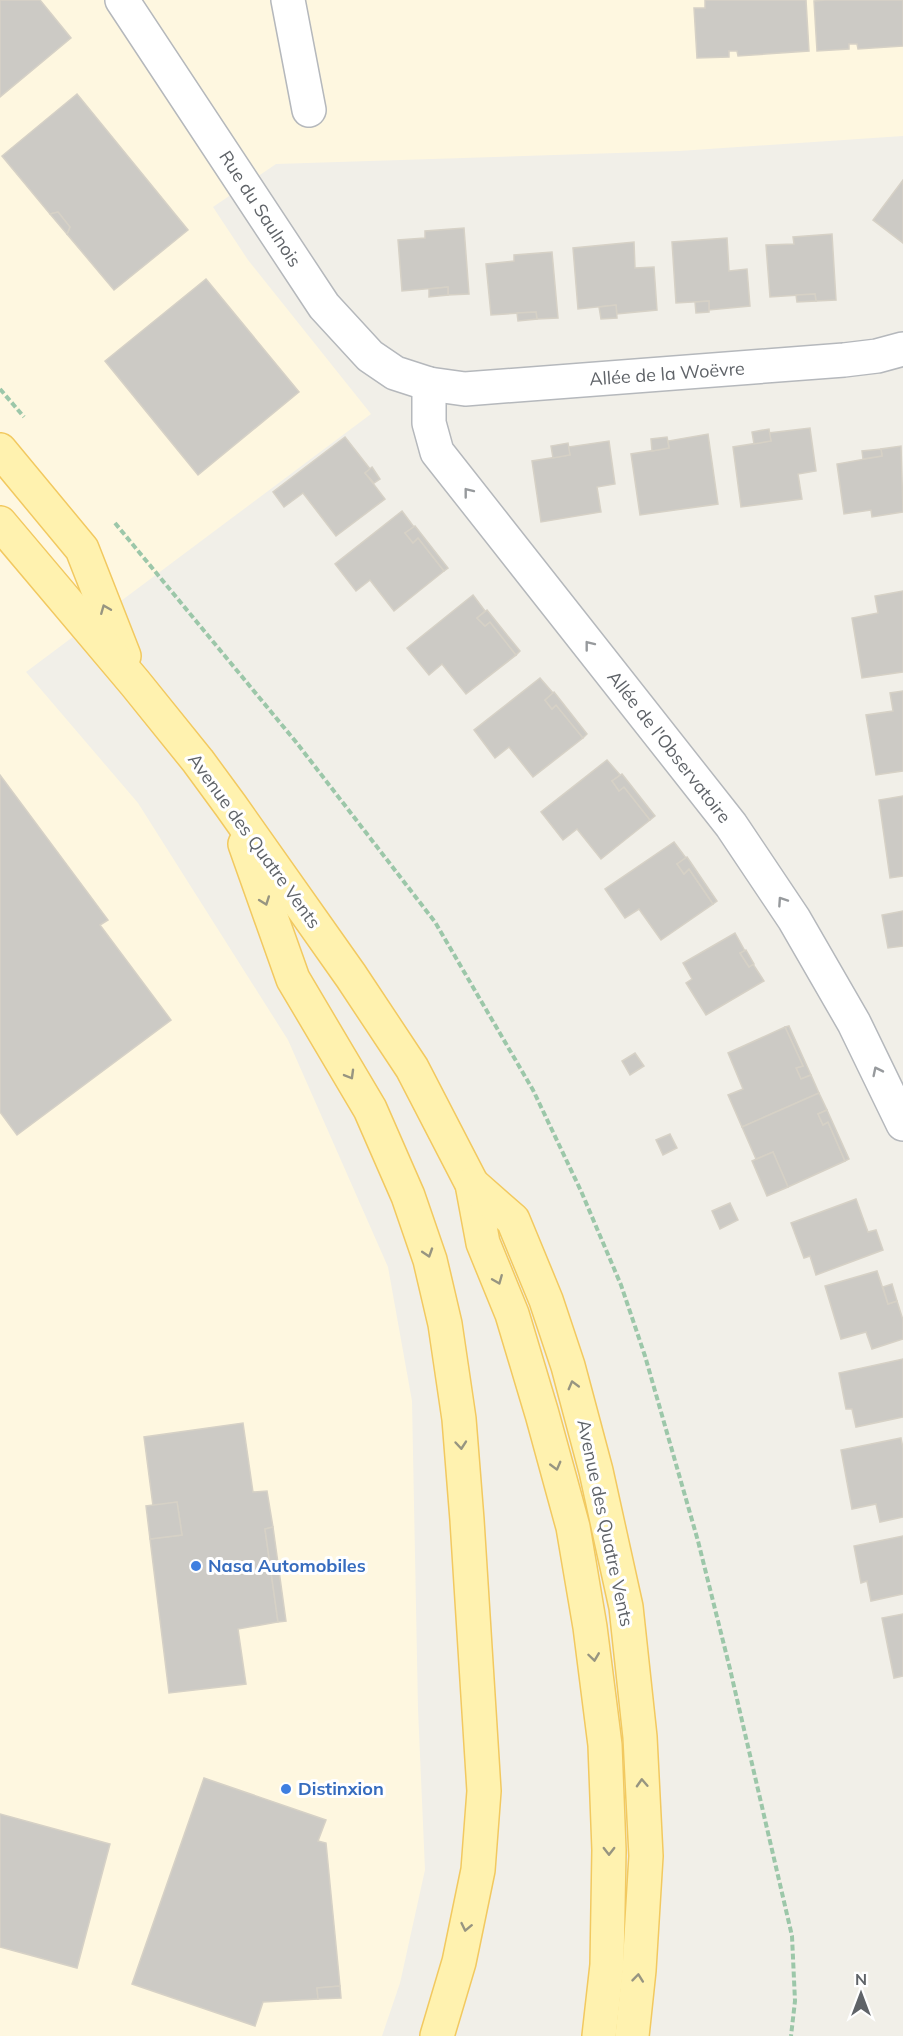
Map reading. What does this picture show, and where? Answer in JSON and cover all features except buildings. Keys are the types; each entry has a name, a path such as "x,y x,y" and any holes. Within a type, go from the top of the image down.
{"main road":[{"path":"0,450 82,549 135,683"},
{"name":"Avenue des Quatre Vents","path":"0,523 135,683 231,806 351,976 412,1068 472,1184 483,1243 512,1314 573,1527 590,1627 605,1745 609,1850 607,1965 599,2036"},
{"path":"231,806 293,979 370,1109 408,1197 430,1260 445,1324 459,1419 484,1791 478,1870 459,1962 437,2036"},
{"name":"Avenue des Quatre Vents","path":"472,1184 513,1220 546,1300 568,1366 596,1470 626,1607 640,1737 646,1856 639,1970 632,2036"}],"street":[{"name":"Rue du Saulnois","path":"122,0 324,306 370,356 394,373 429,384"},
{"path":"288,0 309,110"},
{"name":"Allée de la Woëvre","path":"429,384 465,389 494,387 844,360 877,356 903,349"},
{"name":"Allée de l'Observatoire","path":"429,384 429,423 437,452 731,825 794,919 854,1023 903,1124"}],"shaded area":[{"path":"0,0 903,0 903,136 679,151 276,164 213,207 248,260 371,414 26,672 138,803 288,1040 388,1267 412,1401 418,1709 425,1870 400,1983 382,2036 0,2036"}],"place":[{"name":"Nasa Automobiles","path":"196,1566"},
{"name":"Distinxion","path":"286,1789"}]}
